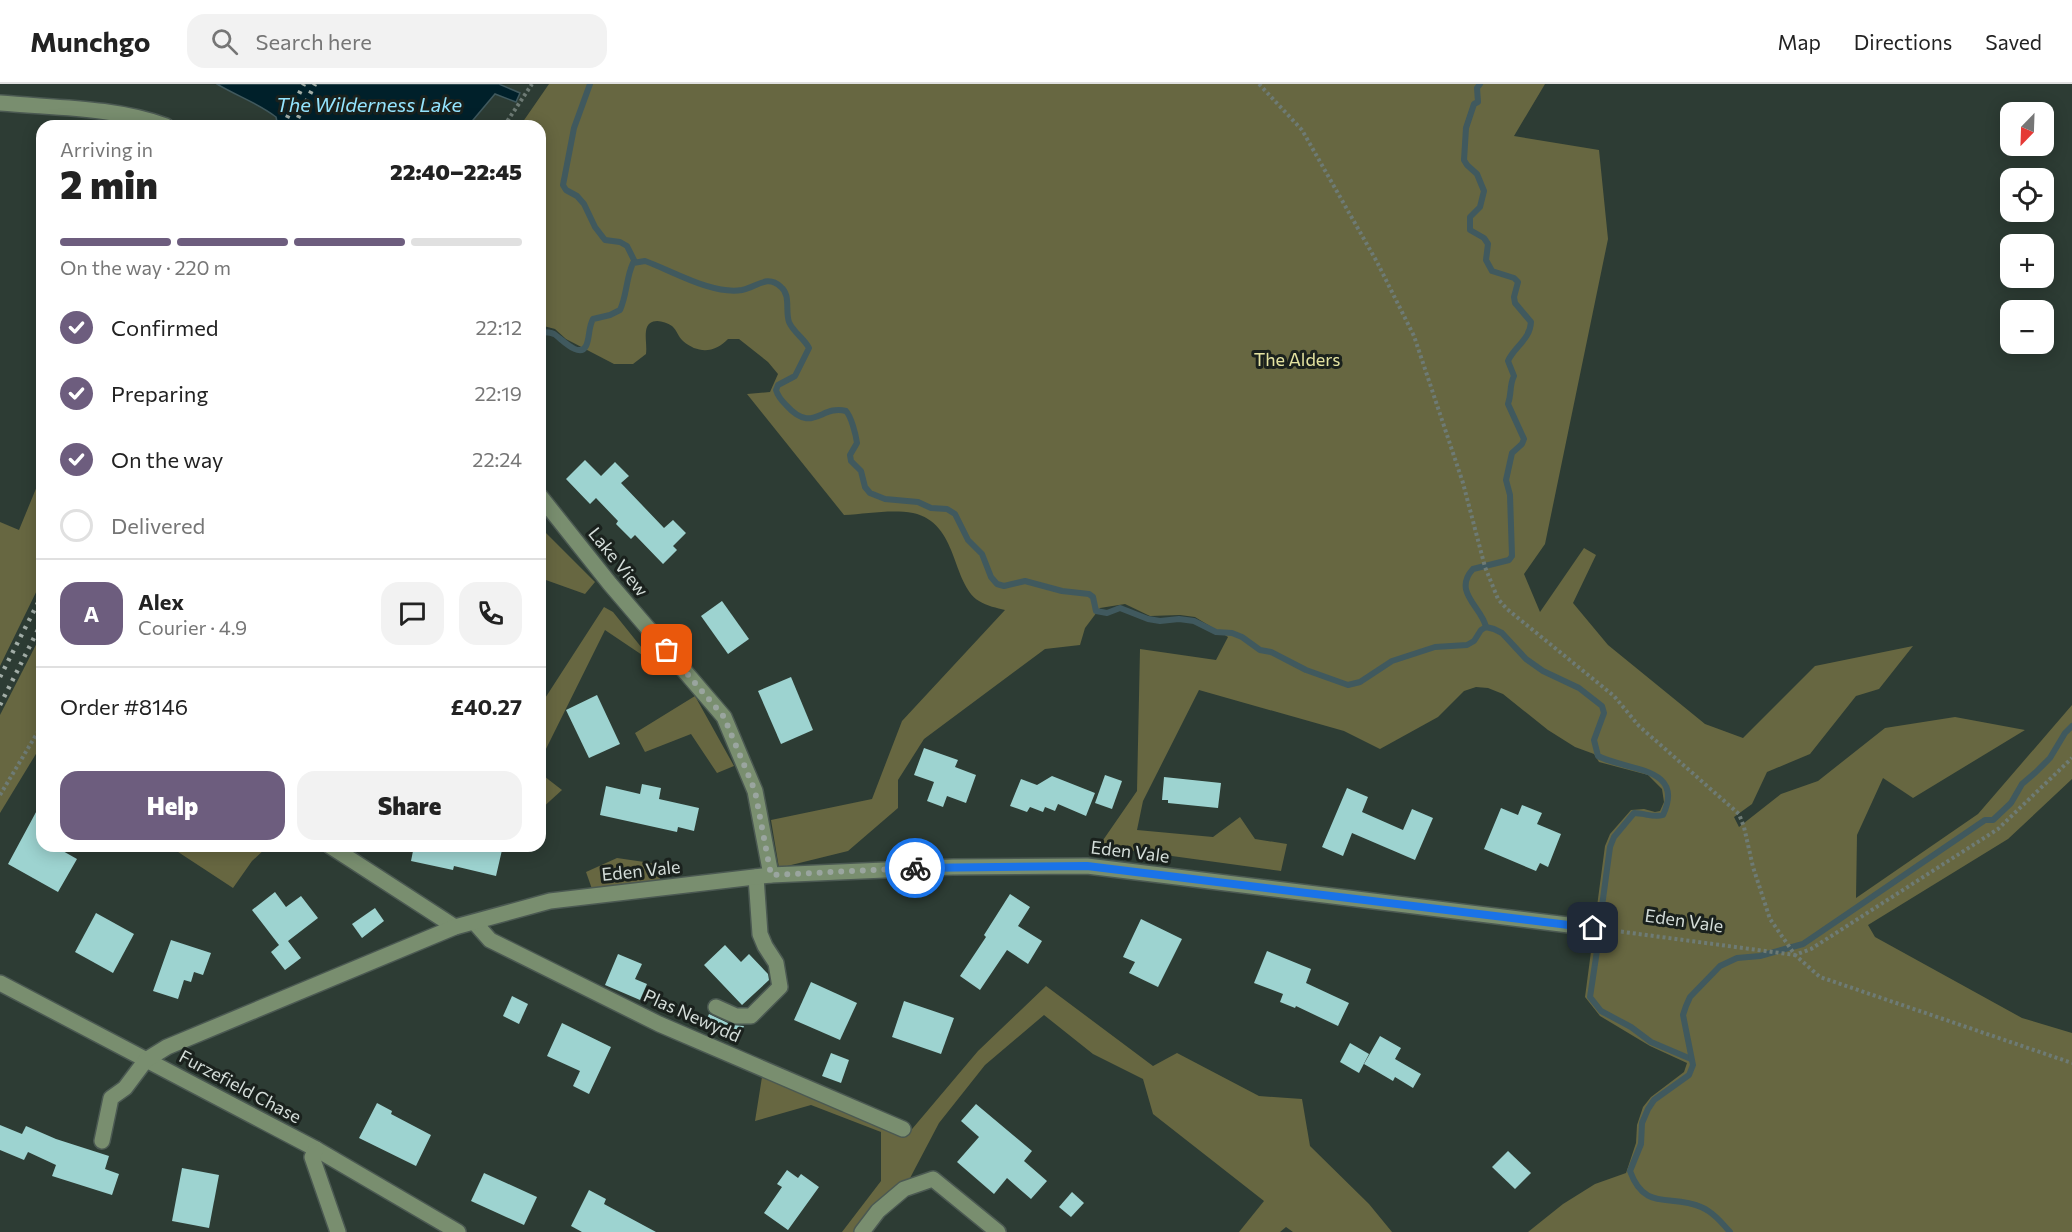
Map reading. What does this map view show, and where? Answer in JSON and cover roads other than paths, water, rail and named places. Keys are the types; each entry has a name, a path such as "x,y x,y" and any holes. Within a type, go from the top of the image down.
{"street":[{"path":"0,103 101,111 147,120"},
{"name":"Lake View","path":"546,504 610,584 724,717 755,791 764,876 760,934 777,963 780,987 751,1016 736,1016 716,1007"},
{"path":"339,852 455,927"},
{"name":"Eden Vale","path":"146,1060 167,1047 455,927 550,901 764,876 953,867 1087,866 1593,928"},
{"name":"Plas Newydd","path":"475,923 489,940 659,1024 903,1130"},
{"name":"Furzefield Chase","path":"0,983 316,1149 458,1232"},
{"path":"102,1141 111,1098 124,1088 146,1060"},
{"path":"316,1149 312,1157 338,1232"},
{"path":"862,1232 878,1211 904,1189 933,1179 998,1232"}],"water":[{"name":"The Wilderness Lake","path":"217,84 499,84 520,93 516,102 495,94 473,120 277,120 276,117"}],"waterway":[{"path":"590,84 574,128 563,185 584,204 595,227 605,240 620,242 627,246 635,262"},
{"path":"1480,84 1477,88 1478,102 1474,104 1466,128 1464,160 1477,174 1484,191 1480,207 1470,217 1470,230 1484,238 1488,244 1486,260 1492,271 1514,278 1518,282 1514,297 1515,303 1531,322 1528,334 1508,361 1514,376 1508,404 1524,439 1512,453 1506,480 1510,495 1512,556 1509,560 1473,569 1467,577 1467,592 1486,627"},
{"path":"546,332 552,333 575,349 583,349 586,346 593,319 620,310 633,263 645,261 706,286 730,291 742,290 766,281 776,283 786,294 789,322 809,348 795,376 778,385 776,390 780,399 795,414 803,418 817,417 830,411 846,411 857,443 850,455 851,461 861,471 865,487 870,493 885,499 918,502 931,508 947,509 955,514 968,540 982,554 991,577 997,584 1004,586 1025,581 1062,591 1089,594 1093,597 1096,611 1107,613 1120,608 1148,619 1194,621 1216,632 1232,633 1242,637 1260,650 1271,652 1306,670 1348,685 1360,682 1392,661 1435,647 1467,645 1474,641 1481,630 1486,627 1502,633 1526,659 1543,671 1579,688 1602,706 1604,713 1594,740 1598,756 1650,773 1660,779 1666,787 1668,799 1663,815 1634,813 1614,837 1610,847 1600,921"},
{"path":"1730,1232 1720,1221 1701,1207 1651,1197 1636,1184 1630,1171 1641,1144 1642,1123 1648,1109 1654,1100 1689,1075 1693,1065 1683,1015 1690,997 1720,966 1737,958 1760,956 1803,944 1985,820 1993,820 2011,803 2022,784 2050,758 2065,733 2072,726"},
{"path":"1598,944 1590,997 1601,1011 1631,1027 1651,1042 1691,1059"}],"railway":[{"path":"286,120 304,84"},
{"path":"297,120 315,84"},
{"path":"0,677 36,607"},
{"path":"0,705 36,634"}],"park label":[{"name":"The Alders","path":"1297,360"}]}
